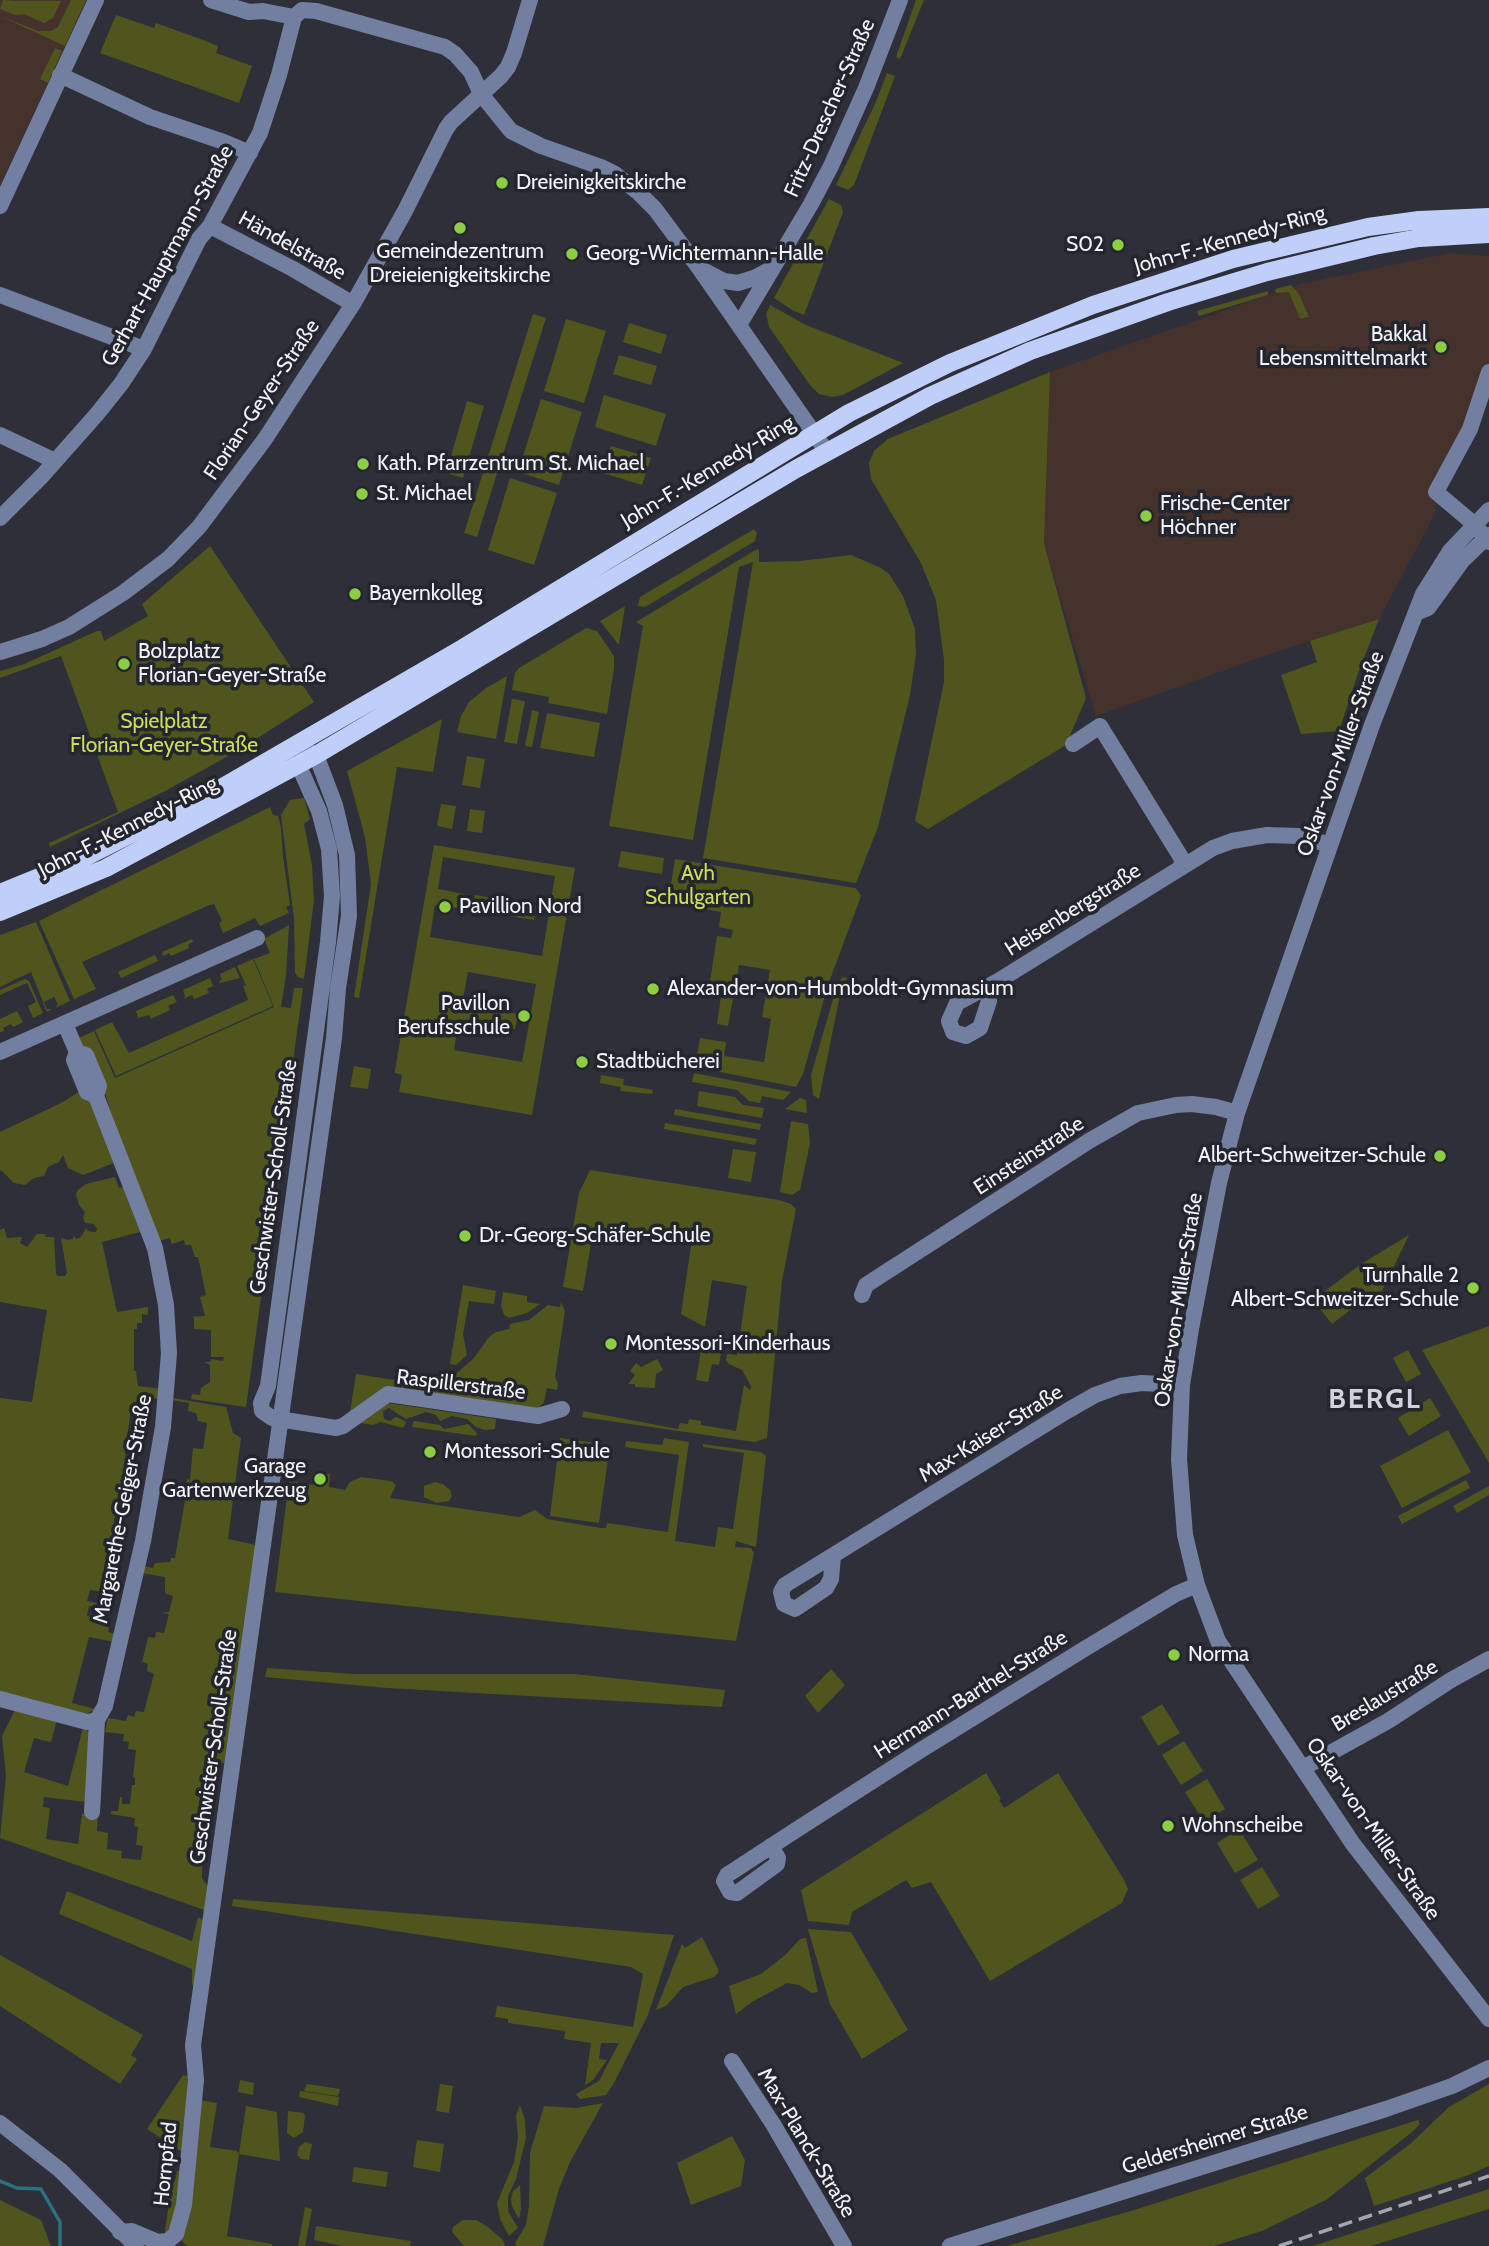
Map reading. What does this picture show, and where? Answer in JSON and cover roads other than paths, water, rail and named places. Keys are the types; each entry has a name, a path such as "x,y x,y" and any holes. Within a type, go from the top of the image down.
{"main road":[{"name":"John-F.-Kennedy-Ring","path":"0,893 76,862 153,824 297,745 463,648 849,413 950,363 1080,310 1176,276 1286,245 1368,227 1419,220 1489,217"},
{"name":"John-F.-Kennedy-Ring","path":"0,912 106,868 316,755 827,452 930,396 1030,351 1168,302 1277,269 1419,238 1489,234"}],"street":[{"path":"0,206 96,0"},
{"path":"211,0 249,12 263,11 294,17 302,10 316,11 435,43 455,54 471,72 481,94 505,124 522,138 601,167 629,185 655,209 827,452"},
{"name":"Florian-Geyer-Straße","path":"0,652 69,627 123,593 183,546 265,439 353,304 451,122 508,67 530,0"},
{"name":"Fritz-Drescher-Straße","path":"739,325 831,166 866,88 900,0"},
{"name":"Gerhart-Hauptmann-Straße","path":"0,518 55,461 121,384 144,349 199,239 210,226 250,153 268,110 294,17"},
{"path":"60,75 150,117 250,153"},
{"name":"Händelstraße","path":"210,226 353,304"},
{"path":"699,268 724,281 738,283 773,268"},
{"path":"0,295 144,349"},
{"path":"1488,538 1436,492 1470,429 1489,372"},
{"path":"1,439 55,461"},
{"name":"Oskar-von-Miller-Straße","path":"1489,510 1450,551 1431,578 1390,677 1237,1114 1211,1224 1182,1385 1179,1459 1185,1535 1197,1585 1210,1623 1227,1656 1353,1844 1489,2019"},
{"name":"Oskar-von-Miller-Straße","path":"1418,612 1428,608 1462,561 1488,538"},
{"path":"1073,744 1100,726 1182,859 1181,868"},
{"path":"297,745 316,755"},
{"name":"Geschwister-Scholl-Straße","path":"280,1420 267,1416 262,1411 261,1403 268,1386 328,942 332,883 329,849 319,811 298,764 297,745"},
{"name":"Geschwister-Scholl-Straße","path":"196,2080 193,2045 349,916 349,880 342,830 329,786 316,755"},
{"name":"Heisenbergstraße","path":"987,987 1213,848 1252,836 1300,836 1330,845"},
{"path":"0,1052 257,938"},
{"path":"319,1011 336,1019"},
{"name":"Margarethe-Geiger-Straße","path":"65,1024 77,1052 74,1060 82,1081 87,1092 96,1096 155,1248 166,1305 169,1353 163,1427 142,1541 105,1706 97,1720 92,1812"},
{"name":"Einsteinstraße","path":"862,1295 866,1285 1138,1113 1192,1104 1216,1107 1237,1114"},
{"name":"Max-Kaiser-Straße","path":"834,1556 1095,1395 1129,1384 1182,1385"},
{"name":"Raspillerstraße","path":"280,1420 336,1428 343,1426 388,1394 538,1416 562,1409"},
{"name":"Hermann-Barthel-Straße","path":"771,1846 1086,1648 1176,1594 1197,1585"},
{"name":"Breslaustraße","path":"1303,1768 1379,1726 1489,1659"},
{"path":"0,1699 87,1722 97,1720"},
{"name":"Max-Planck-Straße","path":"732,2061 773,2124 844,2246"},
{"name":"Geldersheimer Straße","path":"950,2246 1386,2109 1452,2086 1489,2068"},
{"name":"Hornpfad","path":"120,2232 132,2231 158,2242 168,2241 176,2234 184,2205 196,2080"},
{"path":"0,2123 60,2170 136,2246"}],"waterway":[{"path":"0,2181 17,2188 41,2189 60,2222 60,2246"}],"railway":[{"path":"1279,2246 1489,2176"}],"place":[{"name":"Dreieinigkeitskirche","path":"502,183"},
{"name":"Gemeindezentrum Dreieienigkeitskirche","path":"460,228"},
{"name":"S02","path":"1118,245"},
{"name":"Georg-Wichtermann-Halle","path":"572,254"},
{"name":"Bakkal Lebensmittelmarkt","path":"1441,347"},
{"name":"Kath. Pfarrzentrum St. Michael","path":"363,464"},
{"name":"St. Michael","path":"362,494"},
{"name":"Frische-Center Höchner","path":"1146,516"},
{"name":"Bayernkolleg","path":"355,594"},
{"name":"Bolzplatz Florian-Geyer-Straße","path":"124,664"},
{"name":"Pavillion Nord","path":"445,907"},
{"name":"Alexander-von-Humboldt-Gymnasium","path":"653,989"},
{"name":"Pavillon Berufsschule","path":"524,1016"},
{"name":"Stadtbücherei","path":"582,1062"},
{"name":"Albert-Schweitzer-Schule","path":"1440,1156"},
{"name":"Dr.-Georg-Schäfer-Schule","path":"465,1236"},
{"name":"Turnhalle 2 Albert-Schweitzer-Schule","path":"1473,1288"},
{"name":"Montessori-Kinderhaus","path":"611,1344"},
{"name":"Montessori-Schule","path":"430,1452"},
{"name":"Garage Gartenwerkzeug","path":"320,1479"},
{"name":"Norma","path":"1174,1655"},
{"name":"Wohnscheibe","path":"1168,1826"}],"district":[{"name":"BERGL","path":"1375,1400"}],"park label":[{"name":"Spielplatz Florian-Geyer-Straße","path":"164,734"},
{"name":"Avh Schulgarten","path":"698,886"}]}
